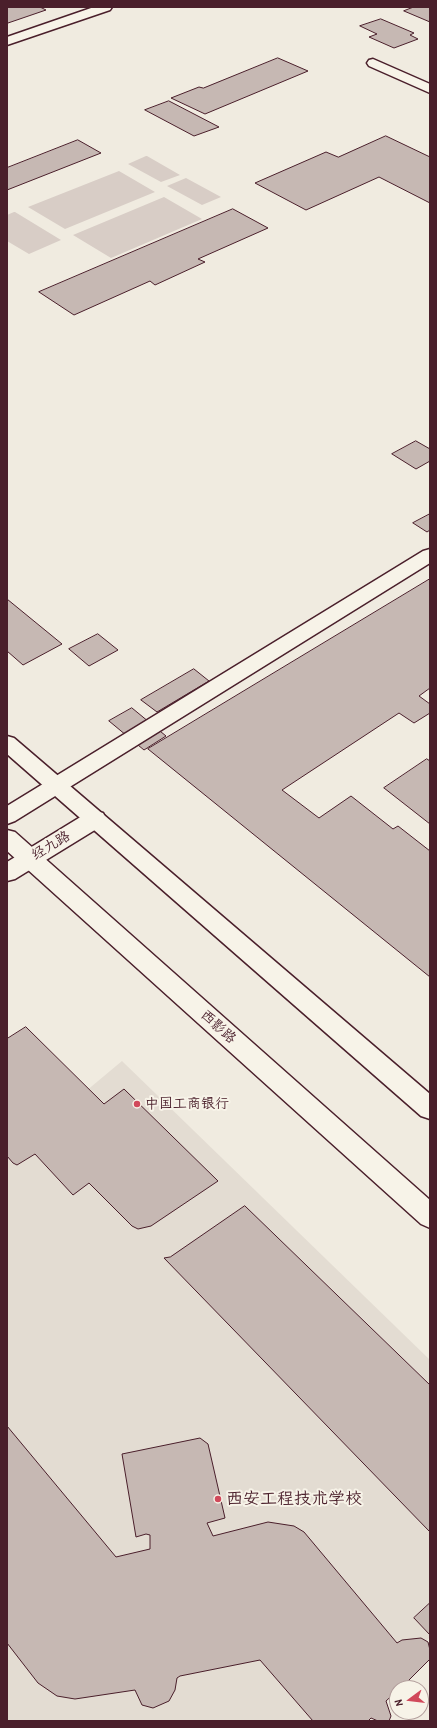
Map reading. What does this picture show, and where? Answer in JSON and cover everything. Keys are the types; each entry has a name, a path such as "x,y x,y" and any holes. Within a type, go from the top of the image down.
{"main road":[{"path":"7,41 106,7"},
{"path":"373,63 430,89"},
{"path":"7,816 430,555"},
{"path":"7,743 430,1109"},
{"name":"经九路","path":"7,873 95,820"},
{"name":"西影路","path":"7,838 430,1216"}],"shaded area":[{"path":"146,156 180,175 161,182 128,164"},
{"path":"119,171 155,192 65,229 28,207"},
{"path":"186,178 221,197 202,205 167,186"},
{"path":"164,197 202,219 111,258 73,235"},
{"path":"14,212 61,240 29,254 7,241 7,215"},
{"name":"西安工程技术学校","path":"122,1061 430,1360 430,1637 351,1721 7,1721 7,1157"}],"building":[{"path":"7,7 40,7 46,10 7,23"},
{"path":"414,7 430,7 430,22 404,11"},
{"path":"381,19 414,33 410,35 418,39 394,48 369,37 377,34 360,26"},
{"path":"278,58 308,71 205,114 171,98 199,87 203,88"},
{"path":"169,101 219,127 194,136 145,110"},
{"path":"386,136 430,157 430,203 379,177 306,210 255,183 326,152 338,157"},
{"path":"78,140 101,153 7,190 7,168"},
{"path":"233,209 268,228 198,259 205,262 155,285 150,281 74,315 39,292"},
{"path":"416,441 430,449 430,461 416,469 392,454"},
{"path":"430,514 430,530 427,532 413,523"},
{"path":"430,579 430,688 419,696 430,704 430,713 414,723 399,713 282,790 319,818 351,796 393,829 398,826 430,851 430,977 148,749"},
{"path":"7,599 62,644 23,665 7,651"},
{"path":"98,634 118,650 89,666 69,649"},
{"path":"194,669 209,681 157,712 141,700"},
{"path":"132,708 166,736 144,750 109,721"},
{"path":"427,759 430,761 430,824 384,788"},
{"path":"26,1027 104,1104 124,1089 218,1181 151,1226 138,1229 132,1226 89,1183 73,1195 35,1154 17,1165 13,1163 7,1156 7,1039"},
{"path":"245,1206 430,1385 430,1532 164,1258 170,1257"},
{"path":"7,1426 116,1557 150,1549 150,1535 146,1534 136,1537 122,1454 200,1438 208,1444 225,1518 207,1523 213,1536 268,1522 294,1526 304,1532 397,1643 402,1640 421,1638 428,1642 430,1659 409,1680 389,1680 389,1698 386,1701 389,1710 389,1721 378,1721 371,1718 368,1721 313,1721 260,1660 180,1676 177,1678 175,1690 169,1701 153,1708 142,1705 135,1690 75,1699 57,1696 38,1683 7,1643"},
{"path":"430,1603 430,1635 414,1618"}],"place":[{"name":"中国工商银行","path":"137,1104"},
{"name":"西安工程技术学校","path":"218,1499"}]}
